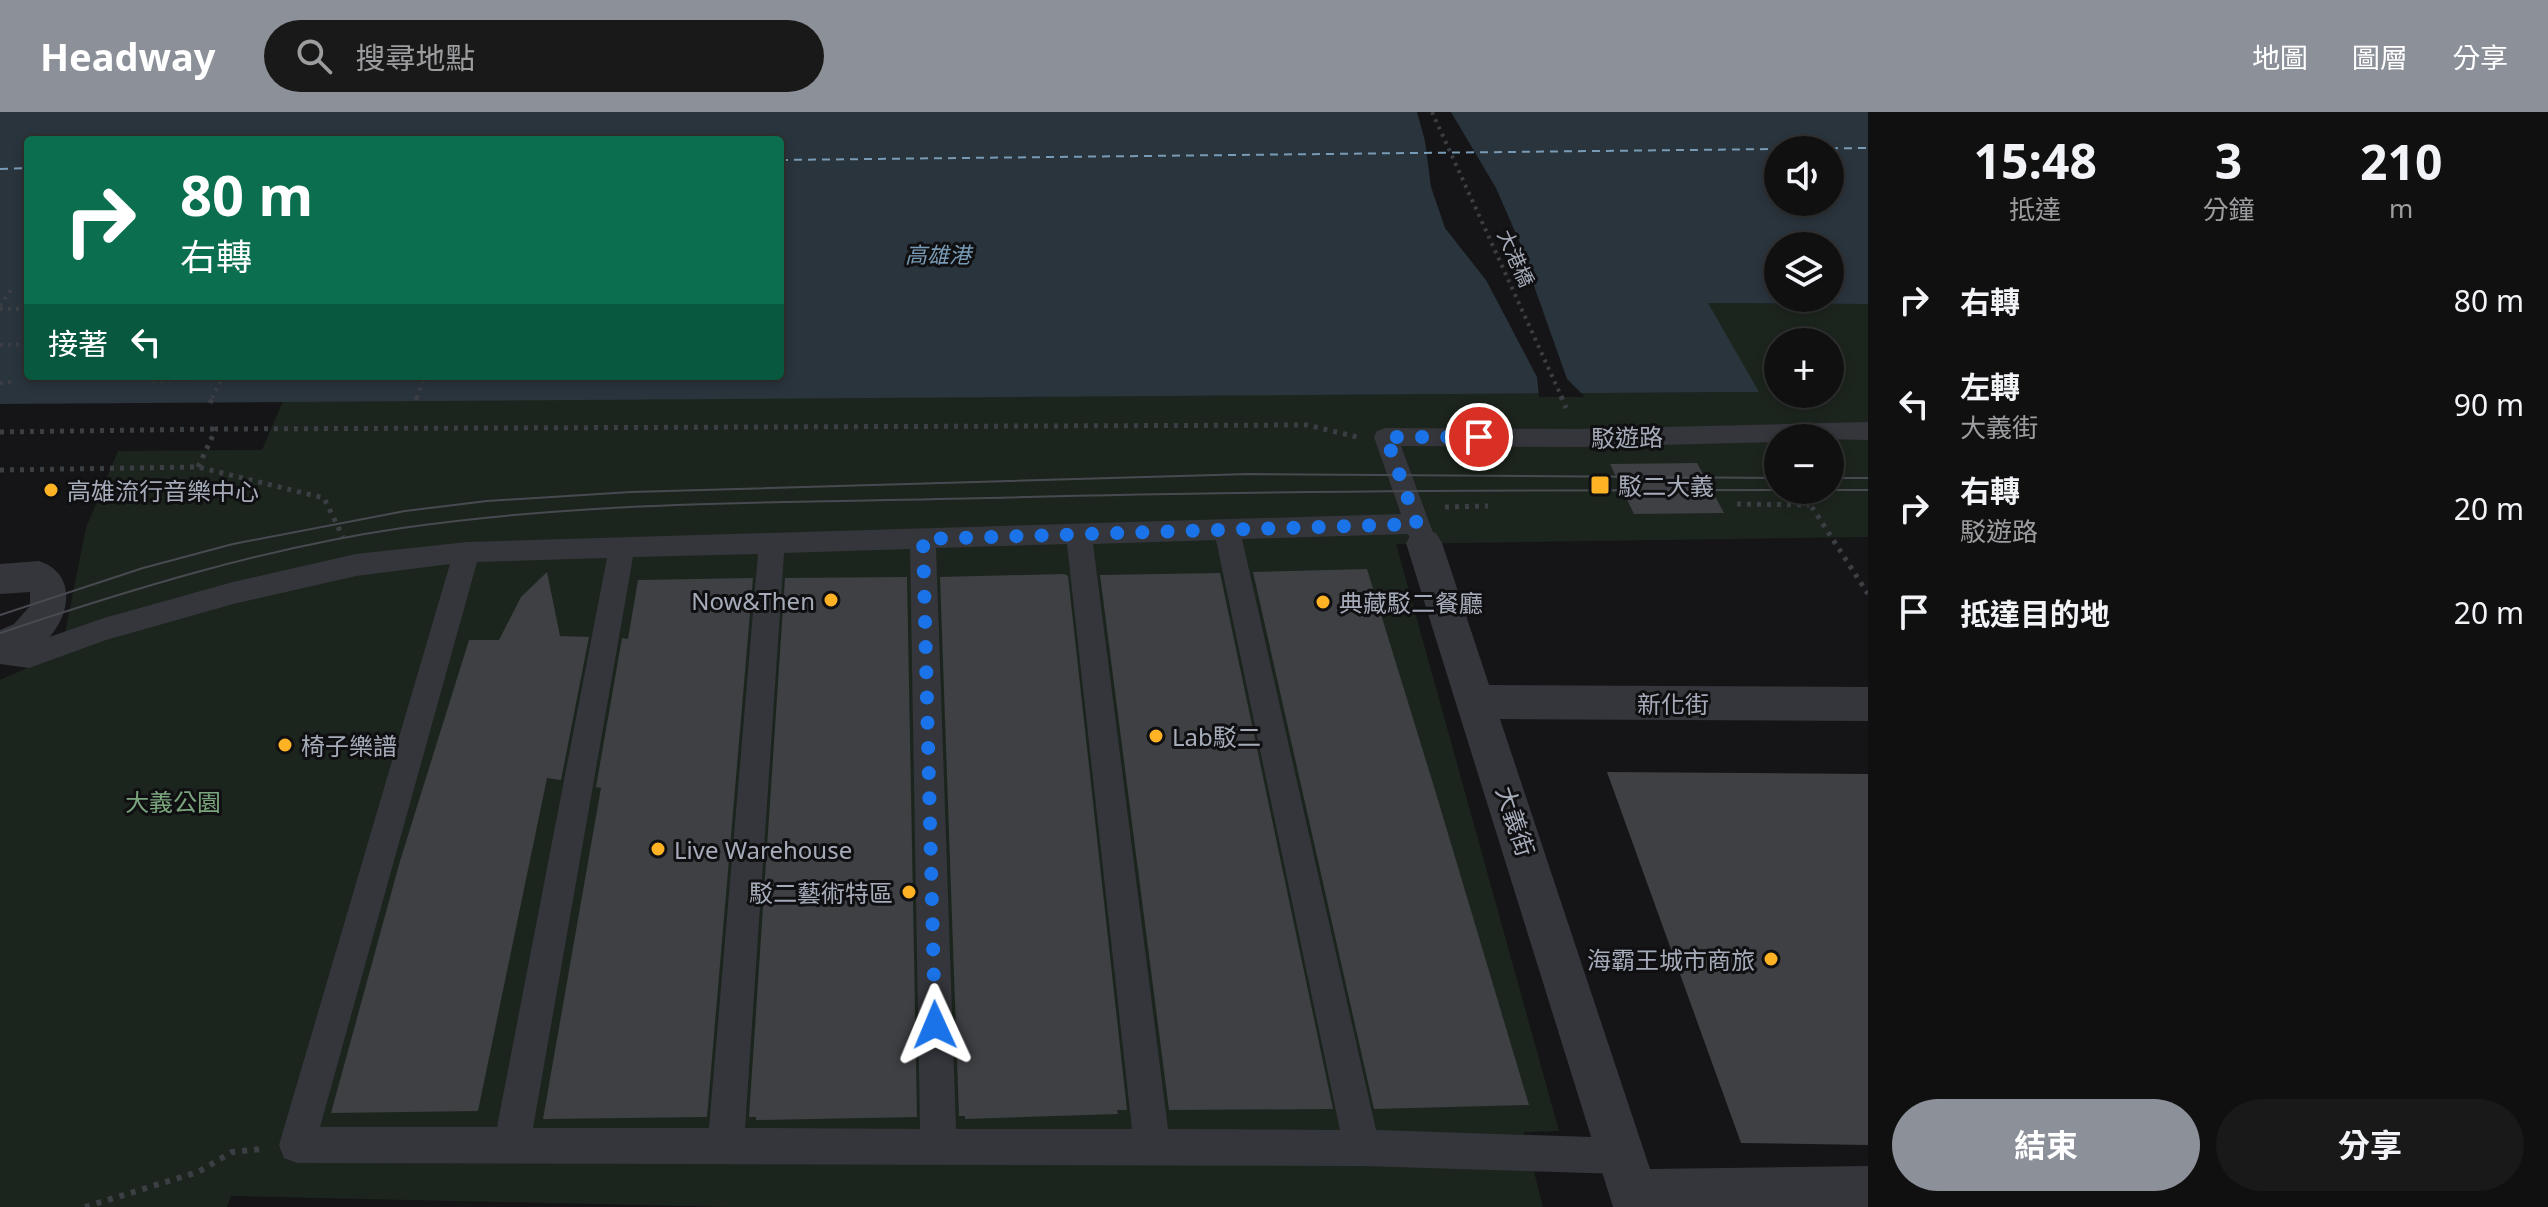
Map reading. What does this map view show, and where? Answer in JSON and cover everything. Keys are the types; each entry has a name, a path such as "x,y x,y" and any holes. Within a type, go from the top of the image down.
{"street":[{"name":"駁遊路","path":"1386,437 1579,438 1868,431"},
{"name":"大義街","path":"1386,437 1428,525 1478,702 1632,1186"},
{"path":"0,649 29,656 104,629 161,613 356,565 467,552 1428,525"},
{"path":"1227,529 1362,1148"},
{"path":"1079,534 1152,1147"},
{"path":"923,539 938,1147"},
{"path":"726,1146 772,543"},
{"path":"512,1146 622,548"},
{"path":"467,552 297,1145 1362,1148 1632,1186 1868,1191"},
{"path":"0,579 39,576 48,590 48,611 27,635 0,649"},
{"name":"新化街","path":"1478,702 1868,704"}],"path":[{"name":"大港橋","path":"1432,112 1570,418"},
{"path":"11,290 0,307 24,309"},
{"path":"0,345 24,344"},
{"path":"152,381 175,380"},
{"path":"210,403 221,380"},
{"path":"416,400 424,380"},
{"path":"0,383 13,382"},
{"path":"0,432 1307,425 1349,437 1386,437"},
{"path":"198,467 216,429"},
{"path":"0,470 198,467 266,482 324,498 356,565"},
{"path":"1737,504 1809,505 1868,594"},
{"path":"1428,525 1488,506"},
{"path":"85,1207 198,1172 232,1152 297,1145"}],"green space":[{"name":"駁二藝術特區","path":"1707,303 1764,303 1764,312 1844,312 1844,304 1868,304 1868,537 1396,544 1559,1131 1524,1132 1543,1207 729,1207 231,1196 227,1207 0,1207 0,680 61,653 86,528 118,451 262,450 283,401 1758,392"}],"water":[{"name":"高雄港","path":"0,112 1868,112 1868,304 1844,304 1844,232 1764,232 1764,303 1708,303 1759,392 0,404"}],"pier":[{"path":"1417,112 1451,112 1496,188 1527,259 1567,379 1585,397 1539,397 1537,377 1486,280 1445,228 1431,187 1425,141"}],"building":[{"path":"1697,463 1724,513 1634,514 1610,464"},
{"path":"1367,569 1529,1105 1374,1109 1253,572"},
{"path":"547,572 560,636 589,637 561,780 547,778 478,1111 331,1113 400,861 469,640 499,640 521,597"},
{"path":"1220,573 1333,1109 1169,1110 1100,575"},
{"path":"1068,576 1127,1110 1117,1110 1118,1114 965,1119 965,1116 959,1116 940,577"},
{"path":"907,577 917,1117 756,1120 756,1117 749,1117 785,578"},
{"name":"Live Warehouse","path":"753,578 707,1117 543,1119 601,788 596,787 622,638 628,639 638,580"},
{"name":"海霸王城市商旅","path":"1607,772 1868,774 1868,1145 1741,1143"}],"ferry route":[{"path":"784,160 1868,148"},
{"path":"0,169 24,168"}],"tram line":[{"path":"0,615 143,568 233,544 405,511 487,501 631,492 1249,474 1764,478"},
{"path":"1844,478 1868,478"},
{"path":"0,633 249,558 402,528 548,512 695,504 1208,493 1868,490"}],"place":[{"name":"駁二大義","path":"1600,485"},
{"name":"高雄流行音樂中心","path":"51,490"},
{"name":"Now&Then","path":"831,600"},
{"name":"典藏駁二餐廳","path":"1323,602"},
{"name":"Lab駁二","path":"1156,736"},
{"name":"椅子樂譜","path":"285,745"},
{"name":"Live Warehouse","path":"658,849"},
{"name":"駁二藝術特區","path":"909,892"},
{"name":"海霸王城市商旅","path":"1771,959"}],"route":[{"path":"935,1025 923,539 1417,524 1386,437 1479,437"}],"park label":[{"name":"大義公園","path":"173,801"}]}
